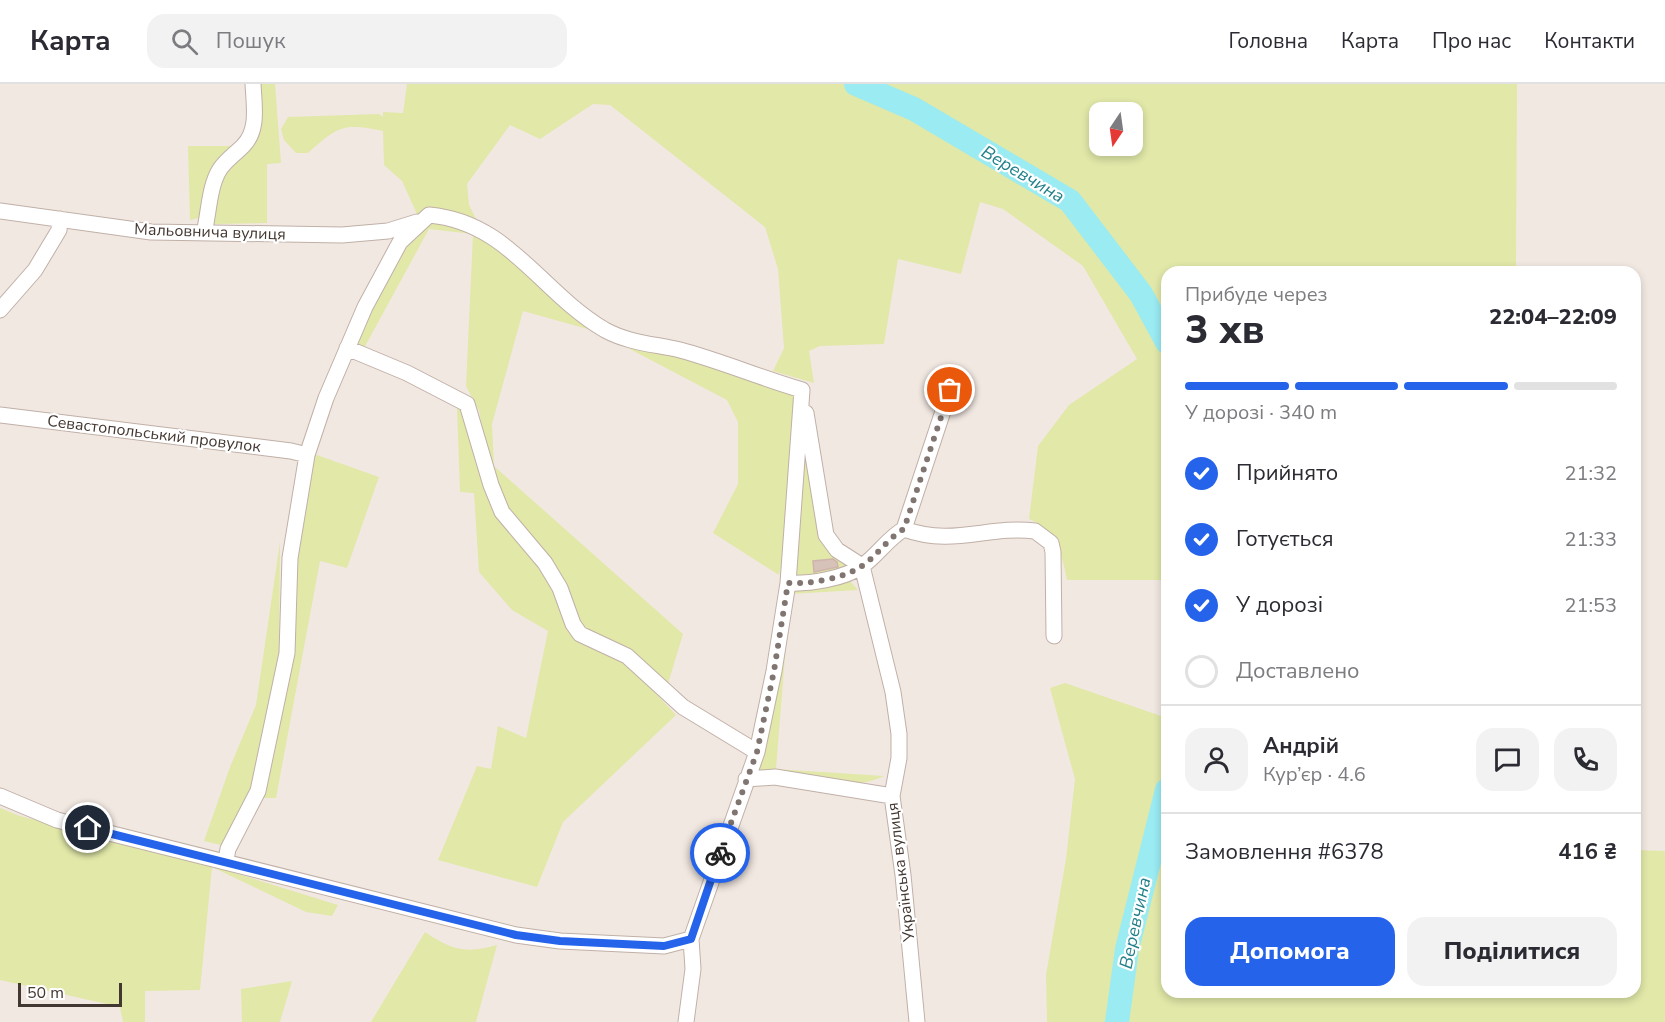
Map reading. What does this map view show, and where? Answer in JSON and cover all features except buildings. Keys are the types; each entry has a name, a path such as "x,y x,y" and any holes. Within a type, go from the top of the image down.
{"street":[{"path":"204,232 215,180 220,169 245,145 252,133 255,120 253,84"},
{"name":"Мальовнича вулиця","path":"0,211 151,232 359,235 388,231 424,218"},
{"path":"226,860 228,849 258,791 287,653 290,558 307,455 365,307 400,242 424,218 449,217 499,239 570,305 606,330 632,341 680,350 802,390"},
{"path":"0,309 36,270 59,230 60,219"},
{"path":"347,348 407,373 468,404 491,485 502,512 545,563 560,588 573,624 580,634 627,656 683,707 757,752"},
{"path":"802,390 826,535 837,550 862,566"},
{"path":"686,1022 693,969 691,939 757,752 774,671 788,583 802,390"},
{"path":"788,583 844,574 862,566 891,536 904,529 950,390"},
{"name":"Севастопольський провулок","path":"0,415 291,451 307,455"},
{"path":"904,529 917,534 950,538 1035,531 1051,543 1054,636"},
{"name":"Українська вулиця","path":"862,566 893,692 899,734 899,758 892,796 903,875 917,1022"},
{"path":"746,779 775,777 892,796"},
{"path":"0,796 57,820 226,860 516,935 560,941 664,946 691,939"}],"green space":[{"path":"259,84 275,84 281,163 267,164 267,223 213,224 217,187 225,170 255,143 261,126"},
{"path":"407,84 1517,84 1516,266 1161,266 1161,580 1067,580 1060,552 1052,536 1029,519 1038,446 1069,405 1137,359 1083,266 1003,209 980,202 961,274 898,259 884,344 820,346 809,351 814,383 773,371 784,348 778,269 765,227 610,105 593,104 540,139 510,125 467,184 469,205 478,223 444,211 417,214 402,181 384,165 383,131 349,127 327,137 308,153 296,153 284,140 281,129 288,117 379,114 383,117 383,112 403,113"},
{"path":"188,146 231,146 215,161 199,218 190,220"},
{"path":"437,220 474,230 598,332 523,311 492,424 494,466 487,453 479,411 466,386 473,234 429,229 363,350 356,346 356,336 379,288 400,252 424,226"},
{"path":"626,347 684,356 797,391 783,558 779,575 713,533 738,484 738,422 727,400"},
{"path":"457,408 463,410 496,514 546,572 573,632 630,666 676,715 563,822 537,887 438,860 477,766 491,769 498,726 526,738 548,631 512,610 479,572 474,493 460,492"},
{"path":"803,410 821,533 855,566 791,581"},
{"path":"314,454 379,477 347,568 320,561 276,798 262,798"},
{"path":"494,466 683,634 667,687 586,631 506,510"},
{"path":"280,542 279,651 252,787 221,845 204,841 230,767 256,705"},
{"path":"847,578 858,590 790,594 793,587"},
{"path":"790,594 776,769 884,776 852,784 769,774 752,775 764,741"},
{"path":"1065,683 1161,716 1161,998 1641,998 1641,850 1665,851 1665,1022 1047,1022 1046,975 1066,859 1075,779 1050,688"},
{"path":"0,808 20,816 212,866 338,905 332,916 306,912 212,867 200,990 145,991 145,1022 123,1022 120,1007 0,980"},
{"path":"425,932 459,949 486,948 497,945 476,1022 371,1022"},
{"path":"292,981 280,1022 242,1022 241,989"}],"waterway":[{"name":"Веревчина","path":"856,84 914,109 1070,201 1141,294 1161,331"},
{"name":"Веревчина","path":"1117,1022 1127,949 1161,814"}],"way so far":[{"path":"720,853 757,752 774,671 788,583 844,574 862,566 891,536 904,529 950,390"}],"route":[{"path":"88,828 226,860 516,935 560,941 664,946 691,939 720,853"}]}
